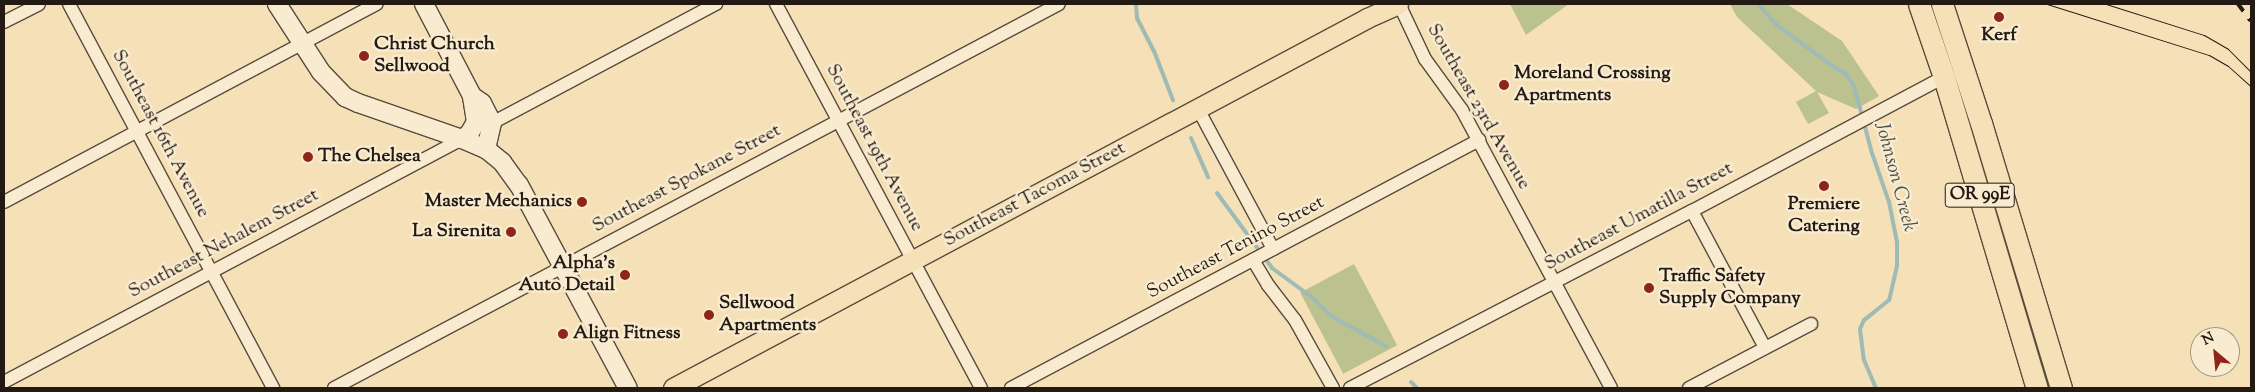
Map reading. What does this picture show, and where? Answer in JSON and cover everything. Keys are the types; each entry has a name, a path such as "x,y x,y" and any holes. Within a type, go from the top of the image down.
{"highway":[{"name":"OR 99E","path":"1919,4 1944,77 2037,388"},
{"name":"OR 99E","path":"1942,4 1978,114 2060,388"}],"main road":[{"path":"276,4 328,82 345,97 486,149 513,174 628,388"},
{"path":"424,4 472,96 476,122 469,134 462,139"},
{"name":"Southeast Tacoma Street","path":"674,388 1367,18 1398,4"},
{"path":"472,96 482,103 492,123 486,149"}],"street":[{"path":"4,22 39,4"},
{"name":"Southeast 16th Avenue","path":"69,4 273,388"},
{"path":"4,202 377,4"},
{"path":"492,123 716,4"},
{"name":"Southeast 19th Avenue","path":"776,4 980,388"},
{"name":"Southeast Spokane Street","path":"334,388 1059,4"},
{"name":"Southeast 23rd Avenue","path":"1398,4 1425,60 1462,110 1479,140 1611,388"},
{"name":"Southeast Umatilla Street","path":"1350,388 1692,211 1944,77"},
{"path":"1198,109 1270,251"},
{"name":"Southeast Nehalem Street","path":"4,382 462,139"},
{"name":"Southeast Tenino Street","path":"1011,388 1479,140"},
{"path":"1692,211 1765,348"},
{"path":"1252,260 1263,279 1295,320 1332,388"},
{"path":"1689,388 1811,324"}],"green space":[{"path":"1510,4 1569,4 1526,35"},
{"path":"1730,4 1787,4 1842,41 1879,96 1856,109 1817,92 1829,113 1808,124 1796,102 1816,91 1737,17"},
{"path":"1354,264 1397,345 1343,374 1300,293"}],"waterway":[{"path":"1136,4 1137,18 1154,51 1173,100"},
{"name":"Johnson Creek","path":"1758,4 1777,25 1835,68 1845,73 1854,86 1872,153 1889,202 1897,242 1897,266 1889,300 1864,320 1860,329 1864,360 1876,388"},
{"path":"1191,138 1208,177"},
{"path":"1217,193 1272,268 1313,298 1331,316 1386,346"},
{"path":"1411,382 1417,388"}],"tram line":[{"path":"2047,4 2209,55 2228,66 2251,87"},
{"path":"2106,4 2204,35 2228,49 2251,72"}],"railway":[{"path":"2238,4 2251,21"}],"place":[{"name":"Kerf","path":"1999,17"},
{"name":"Christ Church Sellwood","path":"364,56"},
{"name":"Moreland Crossing Apartments","path":"1504,85"},
{"name":"The Chelsea","path":"308,157"},
{"name":"Premiere Catering","path":"1824,186"},
{"name":"Master Mechanics","path":"582,202"},
{"name":"La Sirenita","path":"511,232"},
{"name":"Alpha's Auto Detail","path":"625,275"},
{"name":"Traffic Safety Supply Company","path":"1649,288"},
{"name":"Sellwood Apartments","path":"709,315"},
{"name":"Align Fitness","path":"563,334"}]}
